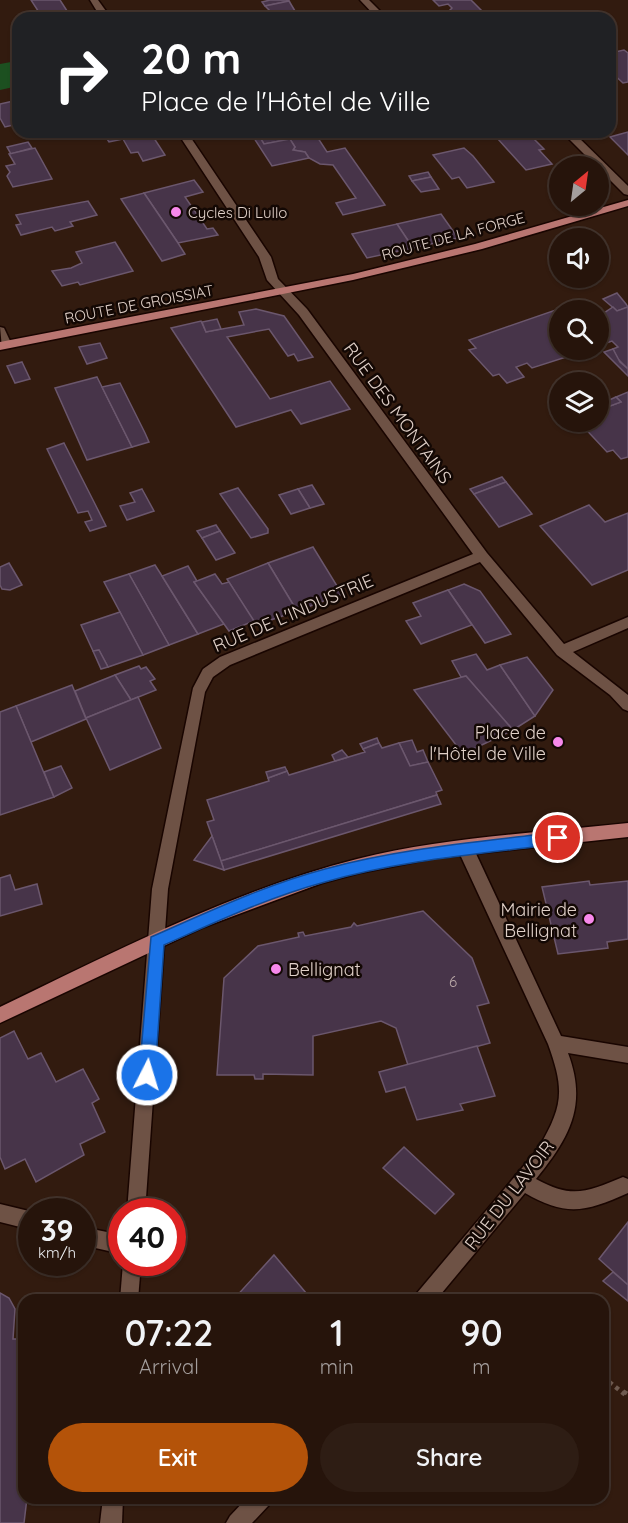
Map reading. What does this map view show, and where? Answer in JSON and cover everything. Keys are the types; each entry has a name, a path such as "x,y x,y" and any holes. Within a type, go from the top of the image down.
{"main road":[{"name":"ROUTE DE LA FORGE","path":"284,292 478,247 628,203"},
{"name":"ROUTE DE GROISSIAT","path":"3,346 284,292"},
{"path":"0,1015 156,941 260,897 324,875 398,858 465,848 628,830"}],"street":[{"path":"364,0 376,12"},
{"name":"RUE DES MONTAINS","path":"186,138 265,257 273,280 303,312 482,556 562,651 615,691 628,705"},
{"path":"573,138 628,192"},
{"path":"0,331 3,346"},
{"name":"RUE DE L'INDUSTRIE","path":"137,1198 160,889 198,692 208,673 225,661 264,643 482,556"},
{"path":"562,651 628,622"},
{"name":"RUE DU LAVOIR","path":"429,1294 544,1155 561,1127 569,1102 566,1070 556,1043 465,848"},
{"path":"556,1043 628,1055"},
{"path":"522,1181 546,1196 564,1202 593,1200 623,1186"},
{"path":"0,1212 18,1217"},
{"path":"129,1294 131,1276"},
{"path":"111,1523 113,1504"},
{"path":"237,1523 256,1504"}],"path":[{"path":"609,1382 626,1395 628,1388"}],"green space":[{"path":"0,64 12,64 12,87 0,90"}],"building":[{"path":"31,0 60,0 68,12 39,12"},
{"path":"433,0 471,0 483,12 450,12 452,8 448,4 439,6"},
{"path":"289,1 265,6 262,2"},
{"path":"289,1 295,11 307,12 267,12 270,11 265,6"},
{"path":"624,50 628,53 628,82 623,83 616,77 616,52"},
{"path":"12,101 12,125 5,127 0,118 0,104"},
{"path":"628,132 628,155 611,138 616,138 616,135"},
{"path":"106,138 154,138 165,155 143,161 138,152 131,153 123,139 109,142"},
{"path":"254,138 260,138 264,144 290,139 295,147 293,150 305,152 309,158 272,166"},
{"path":"260,138 318,138 327,152 345,148 385,205 343,215 336,203 356,198 333,165 320,164 309,158 305,152 293,150 295,147 290,139 264,144"},
{"path":"497,138 533,138 544,149 539,150 549,161 549,165 526,170"},
{"path":"28,142 32,148 11,154 7,147"},
{"path":"35,148 52,179 13,187 7,176 10,172 6,166 15,164 9,154"},
{"path":"464,148 494,182 467,188 459,177 452,179 433,155"},
{"path":"428,172 431,177 412,181 409,176"},
{"path":"431,177 439,189 421,192 412,181"},
{"name":"Cycles Di Lullo","path":"194,180 203,192 185,197 207,229 213,228 218,235 178,243 144,193"},
{"path":"144,193 185,254 162,261 121,199"},
{"path":"88,201 97,215 70,222 73,226 55,231 52,227 21,235 16,225 21,224 16,215"},
{"path":"441,214 458,238 413,248 397,224"},
{"path":"397,224 413,248 367,258 352,234"},
{"path":"115,242 133,271 80,285 78,282 62,286 52,271 71,268 82,263 76,252"},
{"path":"617,293 628,307 617,311 609,304 609,300 603,299"},
{"path":"613,307 617,311 628,307 628,369 618,359 613,349 618,347 612,341 609,342 609,310"},
{"path":"256,309 284,316 313,357 298,361 294,354 288,356 269,329 227,337 270,399 330,381 350,409 301,424 291,410 236,427 171,328 201,321 206,332 244,325 239,312"},
{"path":"549,312 549,360 557,360 532,368 527,363 516,367 524,377 507,383 499,374 493,376 469,350 476,348 469,340"},
{"path":"217,319 221,329 206,332 202,322"},
{"path":"100,343 107,358 87,364 79,347"},
{"path":"613,349 620,362 628,369 628,376 609,357 609,350"},
{"path":"22,362 30,379 15,383 7,366"},
{"path":"97,377 132,447 87,460 55,388"},
{"path":"120,383 149,442 132,447 102,387"},
{"path":"628,392 628,457 621,459 613,450 607,452 588,432 609,432 609,406 621,402 616,397"},
{"path":"616,397 621,402 609,406 609,400"},
{"path":"64,443 106,526 90,531 85,522 92,520 88,511 78,513 47,449"},
{"path":"502,477 506,482 474,494 470,489"},
{"path":"506,482 532,514 499,527 474,494"},
{"path":"312,485 324,504 310,508 298,489"},
{"path":"238,488 268,529 268,533 251,538 220,494"},
{"path":"142,489 154,511 127,520 120,506 135,502 130,493"},
{"path":"298,489 310,508 291,514 279,495"},
{"path":"589,505 605,522 628,513 628,570 592,585 540,526"},
{"path":"216,525 220,531 202,538 197,531"},
{"path":"220,531 235,553 216,560 202,538"},
{"path":"313,547 342,594 297,611 268,563"},
{"path":"9,563 22,585 10,590 2,589 0,585 0,567"},
{"path":"268,563 297,611 256,625 227,579"},
{"path":"155,565 198,634 169,645 129,574"},
{"path":"188,566 197,581 194,582 224,624 198,634 162,576"},
{"path":"129,574 169,645 143,655 104,582"},
{"path":"215,574 222,584 229,582 254,621 229,631 194,582"},
{"path":"464,584 480,591 511,634 485,643 448,590"},
{"path":"448,590 472,625 421,644 406,621 421,616 413,603"},
{"path":"120,612 143,655 108,667 99,650 93,651 81,625"},
{"path":"99,650 108,667 101,669 93,651"},
{"path":"476,654 487,670 500,665 535,716 513,730 466,676 461,677 452,661"},
{"path":"527,657 553,690 535,716 500,665"},
{"path":"139,666 141,669 146,667 155,679 150,681 156,690 131,700 115,675"},
{"path":"115,675 131,700 86,718 75,691"},
{"path":"466,676 513,730 463,754 414,690"},
{"path":"72,685 86,719 31,742 16,706"},
{"path":"138,697 161,748 110,770 86,718"},
{"path":"16,706 54,797 0,815 0,712"},
{"path":"377,738 379,743 363,749 360,744"},
{"path":"412,740 417,752 423,750 428,762 410,766 399,743"},
{"path":"379,743 382,748 399,743 410,766 428,762 442,790 436,792 437,795 221,861 207,822 214,820 207,800 269,781 268,778 287,771 289,775 365,752 363,749"},
{"path":"342,750 348,757 335,761 332,755"},
{"path":"61,766 72,788 54,797 44,772"},
{"path":"285,767 287,771 268,778 266,772"},
{"path":"437,795 441,804 224,870 221,861"},
{"path":"212,836 221,861 224,870 194,860"},
{"path":"10,875 15,890 37,884 42,904 0,916 0,878"},
{"name":"Mairie de Bellignat","path":"589,881 590,885 628,881 628,939 607,942 608,948 558,954 542,887"},
{"path":"423,911 472,958 489,1003 477,1006 490,1043 408,1065 396,1028 381,1021 313,1036 313,1075 263,1074 263,1079 255,1079 254,1075 217,1075 224,978 258,946 299,937 298,933 303,932 305,936 351,927 354,923 357,926"},
{"path":"14,1031 28,1059 41,1053 56,1082 83,1069 99,1099 92,1103 105,1132 80,1144 84,1155 36,1182 25,1159 5,1169 0,1157 0,1038"},
{"path":"477,1046 495,1096 460,1104 463,1110 417,1120 405,1087 386,1092 379,1072"},
{"path":"404,1147 454,1194 435,1214 383,1168"},
{"path":"628,1222 628,1285 599,1259"},
{"path":"274,1255 307,1294 238,1294"},
{"path":"613,1272 628,1285 628,1301 603,1281"},
{"path":"0,1293 9,1298 15,1309 13,1339 18,1339 18,1504 26,1504 24,1523 0,1523"}],"place":[{"name":"Cycles Di Lullo","path":"176,212"},
{"name":"Place de l'Hôtel de Ville","path":"558,742"},
{"name":"Mairie de Bellignat","path":"589,919"},
{"name":"Bellignat","path":"276,969"}],"route":[{"path":"147,1075 156,941 260,897 324,875 398,858 558,838"}]}
